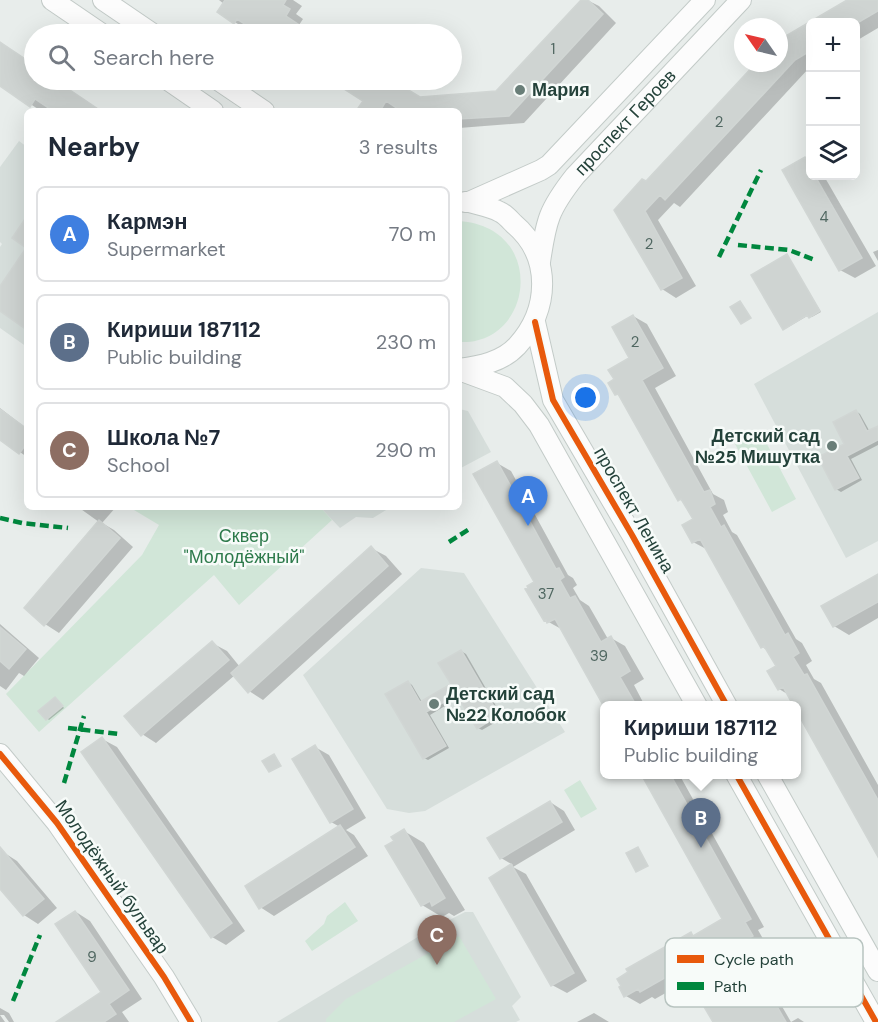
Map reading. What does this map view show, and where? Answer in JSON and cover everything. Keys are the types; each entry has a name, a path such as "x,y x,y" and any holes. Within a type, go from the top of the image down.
{"street":[{"path":"52,0 87,24"},
{"path":"103,0 138,24"},
{"name":"проспект Героев","path":"464,202 549,165 705,0"},
{"name":"проспект Героев","path":"540,262 546,224 564,190 741,0"},
{"path":"183,90 209,108"},
{"path":"233,90 260,108"},
{"path":"462,369 490,364 516,347 535,322 540,308 543,285 540,262 525,233 500,212 464,202"},
{"name":"проспект Ленина","path":"535,322 553,400 632,534 725,701"},
{"path":"462,371 504,387 523,404 539,425 695,701"},
{"name":"Молодёжный бульвар","path":"0,754 57,823 164,977 191,1022"},
{"path":"739,779 829,938"},
{"path":"770,779 859,938"},
{"path":"863,944 878,971"},
{"path":"863,999 876,1022"}],"shaded area":[{"path":"19,141 24,145 24,345 0,328 0,247 2,244 0,242 0,167"},
{"name":"Детский сад №25 Мишутка","path":"878,312 878,541 846,558 754,384"},
{"path":"462,410 468,411 491,452 462,467"},
{"path":"323,510 386,510 373,518 356,517 340,528"},
{"name":"Детский сад №22 Колобок","path":"421,568 464,573 565,732 425,811 409,813 387,809 303,675"},
{"path":"465,912 473,912 521,997 512,1006 520,1020 516,1022 277,1022 426,932"}],"green space":[{"path":"462,222 488,228 507,243 518,263 520,285 515,307 503,326 484,338 462,342"},
{"path":"760,431 796,499 772,512 735,444"},
{"name":"Сквер \"Молодёжный\"","path":"134,510 323,510 332,520 239,605 214,575 39,732 6,694 142,555 159,525"},
{"path":"580,780 597,809 581,818 564,790"},
{"path":"345,902 358,921 312,951 305,941 324,924 327,916"},
{"path":"459,936 496,999 454,1022 326,1022 326,1019 346,999"}],"building":[{"path":"225,0 286,0 283,5 290,9 286,16 298,24 245,24 237,19 234,24 217,12"},
{"path":"581,0 588,0 603,14 509,116 462,119 462,108 396,108 386,101 382,108 358,108 363,101 346,90 408,90 420,97 496,91"},
{"path":"847,0 878,0 878,11 860,21 860,18 816,18"},
{"path":"806,24 806,53 788,68 788,35"},
{"path":"0,42 24,58 24,90 70,90 97,108 48,108 35,99 30,107 0,86"},
{"path":"748,72 784,72 665,200 660,195 645,211 682,278 661,290 614,210 642,179 646,181"},
{"path":"805,157 806,180 817,180 862,258 839,271 782,170"},
{"path":"24,220 24,247 12,238"},
{"path":"24,251 24,328 0,311 0,286"},
{"path":"787,254 820,311 809,318 807,315 783,330 751,275"},
{"path":"740,301 751,318 741,324 730,307"},
{"path":"633,315 663,368 642,380 704,492 710,490 715,504 710,507 721,527 724,525 785,635 788,633 799,653 793,657 804,675 807,674 878,800 878,857 801,719 801,701 791,701 783,687 778,690 767,671 776,666 764,646 761,648 700,539 692,543 682,525 693,519 681,499 678,501 618,394 615,395 608,383 614,379 608,370 629,358 612,327"},
{"path":"0,409 24,427 24,447 19,454 0,440"},
{"path":"856,410 867,431 878,426 878,440 847,456 859,478 835,490 818,457 844,444 833,422"},
{"path":"497,461 556,569 559,568 564,577 560,580 570,598 575,596 601,642 611,636 630,671 620,677 634,701 601,701 555,619 547,623 546,620 544,621 525,589 534,582 473,474"},
{"path":"99,520 120,538 44,626 24,608"},
{"path":"371,546 388,566 248,693 231,673"},
{"path":"878,574 878,602 833,627 821,606"},
{"path":"0,627 26,649 9,669 0,661"},
{"path":"212,641 229,660 141,736 124,716"},
{"path":"461,650 499,715 477,729 457,695 426,712 446,746 423,759 385,694 408,681 420,702 451,684 438,663"},
{"path":"55,697 63,706 46,720 38,711"},
{"path":"102,737 232,923 211,938 81,752"},
{"path":"315,745 353,809 330,823 292,759"},
{"path":"274,754 281,766 269,772 262,761"},
{"path":"644,779 673,779 751,919 745,922 753,936 749,938 680,938 691,932 693,936 722,919"},
{"path":"550,801 562,822 500,859 487,838"},
{"path":"340,825 355,847 259,909 245,886"},
{"path":"404,829 445,898 432,906 430,901 421,906 385,846 394,841 391,837"},
{"path":"0,847 44,899 23,916 0,889"},
{"path":"638,847 648,866 636,872 626,853"},
{"path":"511,864 574,973 551,986 489,878"},
{"path":"75,911 129,990 109,1004 116,1014 104,1022 56,1022 101,992 55,924"},
{"path":"665,947 665,978 640,992 638,989 624,997 617,979 628,972 626,969"},
{"path":"704,1007 777,1007 786,1022 713,1022"}],"marked path":[{"path":"719,257 761,170"},
{"path":"738,245 789,250 815,260"},
{"path":"0,518 68,528"},
{"path":"449,542 471,528"},
{"path":"64,783 84,716"},
{"path":"68,728 119,734"},
{"path":"13,1001 40,935"}],"cycle path":[{"path":"535,322 553,400 632,535 724,701"},
{"path":"0,754 57,823 164,977 191,1022"},
{"path":"739,779 829,938"},
{"path":"863,999 876,1022"}],"place":[{"name":"Мария","path":"520,90"},
{"name":"Детский сад №25 Мишутка","path":"832,446"},
{"name":"Кармэн","path":"528,526"},
{"name":"Детский сад №22 Колобок","path":"434,704"},
{"name":"Кириши 187112","path":"701,848"},
{"name":"Школа №7","path":"437,965"}]}
